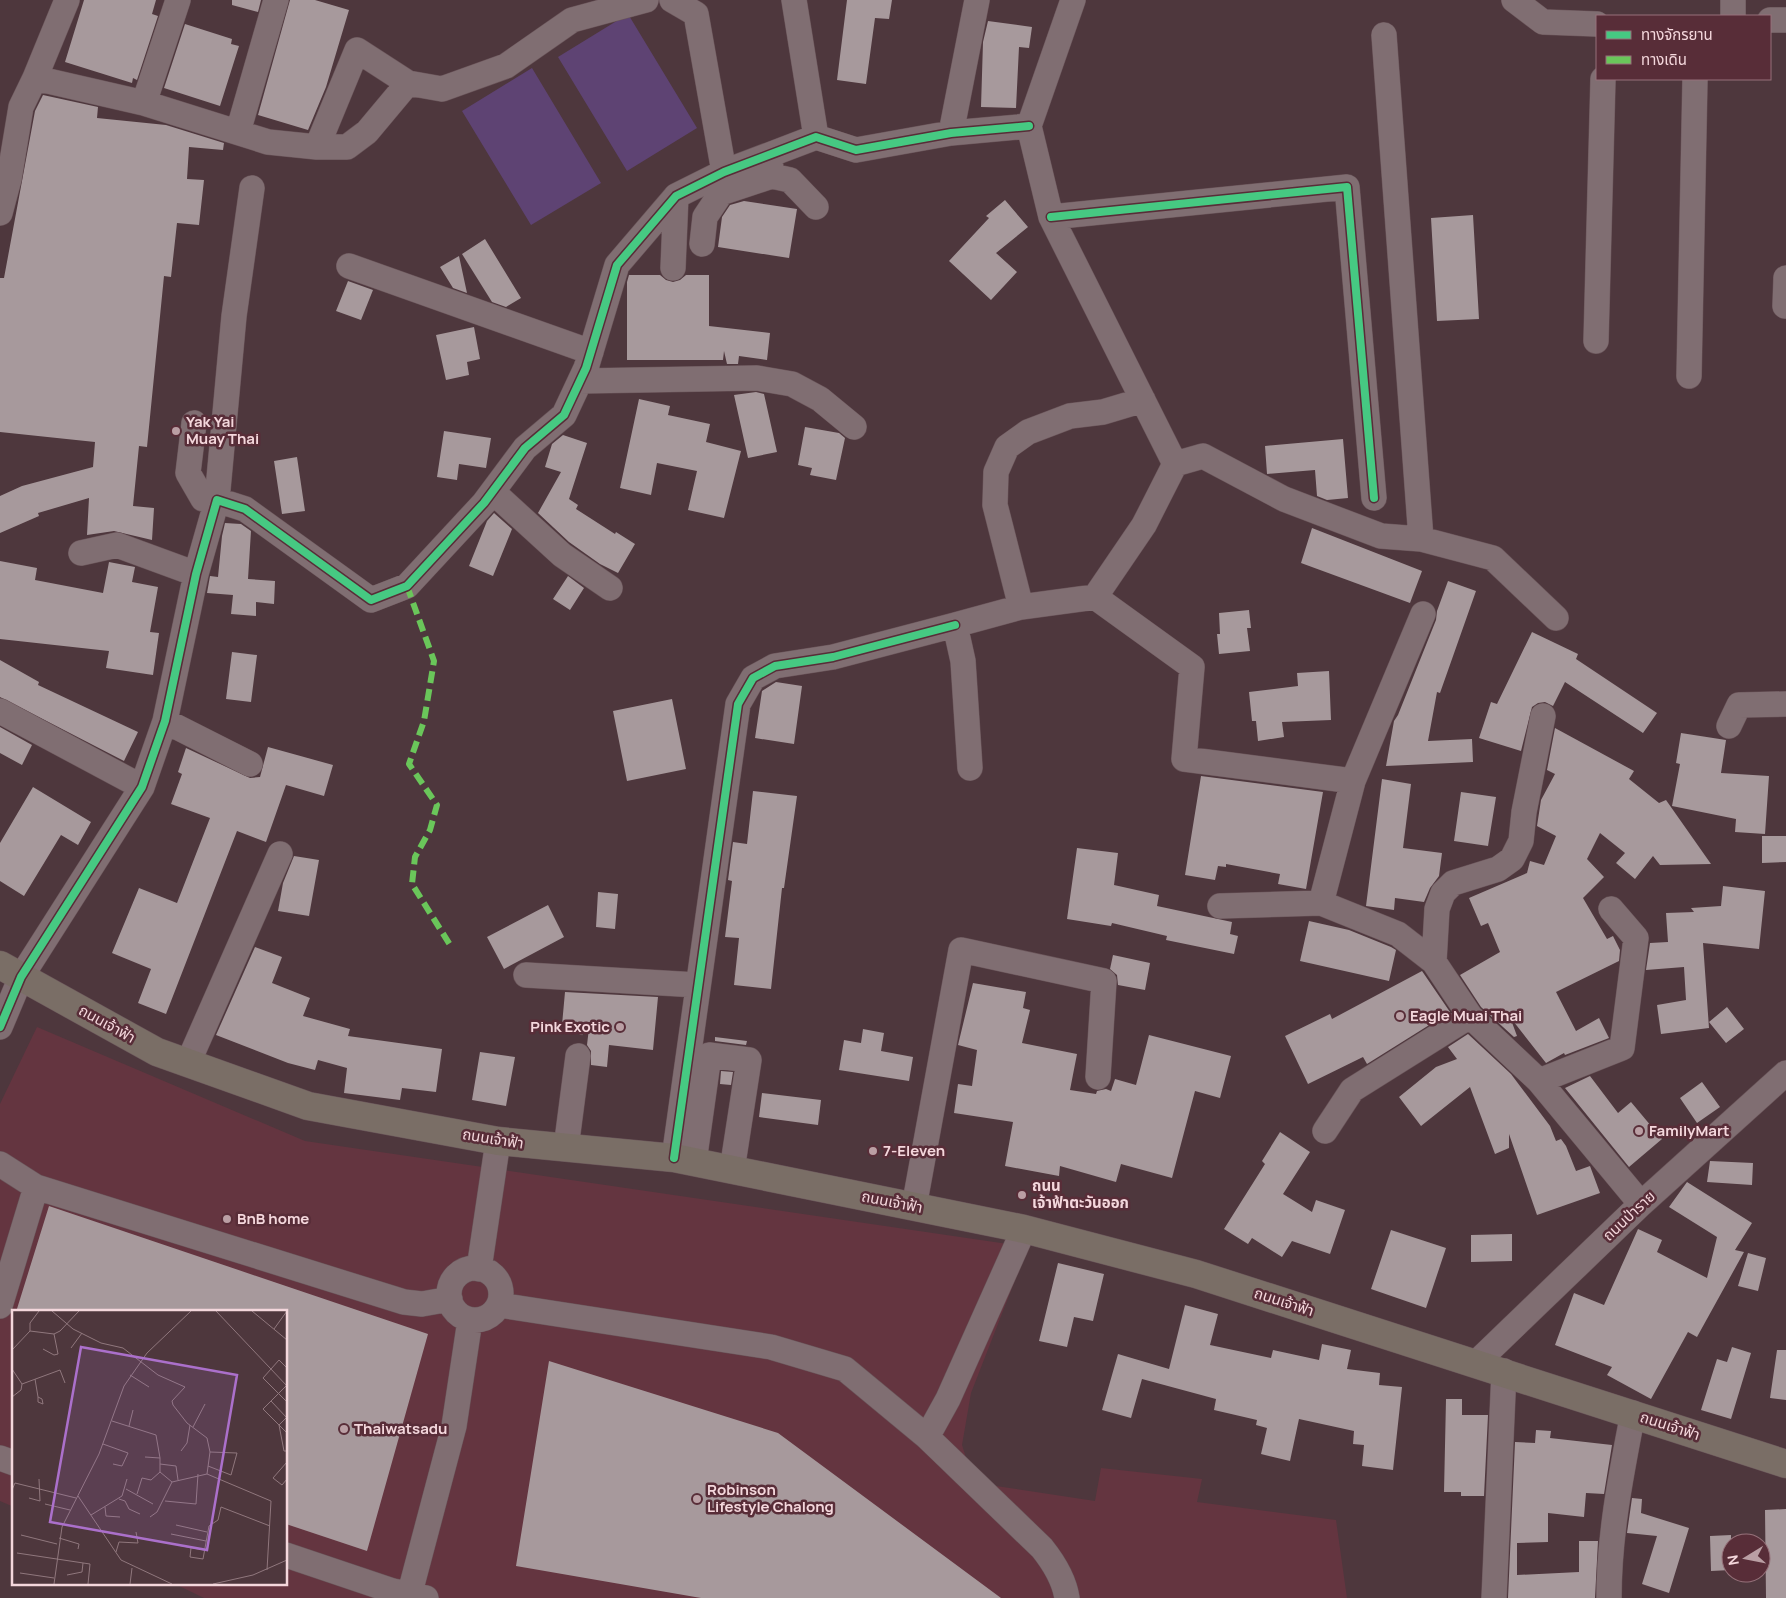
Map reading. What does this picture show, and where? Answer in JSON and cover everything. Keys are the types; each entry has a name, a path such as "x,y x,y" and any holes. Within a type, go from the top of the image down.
{"main road":[{"name":"ถนนเจ้าฟ้า","path":"10,971 157,1052 308,1106 498,1141 684,1160 1024,1229 1196,1274 1504,1371 1786,1464"}],"street":[{"path":"0,213 4,177 21,107 67,0"},
{"path":"144,103 178,0"},
{"path":"238,132 276,0"},
{"path":"317,147 357,50 408,83 442,89 506,66 572,20 646,0"},
{"path":"672,0 696,14 724,172"},
{"path":"794,0 816,137"},
{"path":"951,133 977,0"},
{"path":"1073,0 1029,126 1051,217 1175,464"},
{"path":"1514,0 1543,22 1596,24"},
{"path":"1733,0 1733,15"},
{"path":"1771,20 1786,20"},
{"path":"1384,35 1422,538"},
{"path":"35,78 144,103 268,142 317,147 347,147 367,132 408,83"},
{"path":"1596,341 1603,80"},
{"path":"1690,376 1695,80"},
{"path":"816,137 856,150 951,133 1029,126"},
{"path":"702,244 705,217 721,192 771,166 816,137"},
{"path":"194,423 188,473 203,499 217,500 244,509 371,600 407,586 493,492 525,448 564,415 591,352 616,265 676,196 724,172 771,166 790,180 816,207"},
{"path":"1051,217 1347,187 1374,498"},
{"path":"0,1027 10,971 142,787 165,721 196,574 217,500 234,316 252,188"},
{"path":"673,268 676,196"},
{"path":"349,266 591,352"},
{"path":"1785,306 1786,278"},
{"path":"580,381 757,378 792,384 820,398 854,427"},
{"path":"1021,607 995,505 996,472 1007,447 1028,432 1070,416 1103,412 1143,400"},
{"path":"1095,597 1144,525 1175,464 1203,456 1284,499 1381,536 1422,538 1493,558 1556,618"},
{"path":"493,492 562,555 610,588"},
{"path":"81,553 117,545 196,574"},
{"path":"684,1160 697,985 738,704 753,678 775,666 833,657 1021,607 1095,597 1192,667 1184,759 1353,781"},
{"path":"1321,903 1353,781 1423,614"},
{"path":"955,625 963,661 970,768"},
{"path":"1728,726 1739,705 1786,704"},
{"path":"0,711 142,787"},
{"path":"1434,962 1437,909 1443,893 1453,883 1498,869 1512,859 1521,841 1524,812 1543,716"},
{"path":"165,721 250,764"},
{"path":"188,1063 280,854"},
{"path":"1220,906 1321,903 1398,934 1434,962 1470,1016 1539,1081 1641,1204"},
{"path":"1539,1081 1622,1048 1636,938 1611,909"},
{"path":"914,1207 961,950 1104,982 1098,1077"},
{"path":"526,975 697,985"},
{"path":"1325,1131 1352,1090 1470,1016"},
{"path":"684,1160 709,1055 749,1060 732,1170"},
{"path":"566,1148 578,1056"},
{"name":"ถนนป่าราย","path":"1476,1363 1641,1204 1786,1074"},
{"path":"479,1269 498,1141"},
{"path":"0,1164 36,1187 404,1302 422,1304 450,1299"},
{"path":"0,1306 36,1187"},
{"path":"927,1437 948,1399 1024,1229"},
{"path":"471,1269 486,1271 498,1282 501,1297 499,1305 487,1317 470,1320 457,1312 450,1299 450,1291 457,1277 471,1269"},
{"path":"499,1305 771,1347 845,1369 927,1437 1042,1548 1061,1577 1067,1598"},
{"path":"288,1556 417,1597 454,1426 470,1320"},
{"path":"1494,1598 1504,1371"},
{"path":"1610,1598 1609,1556 1618,1487 1633,1413"},
{"path":"0,1458 12,1462"}],"shaded area":[{"path":"628,14 697,128 627,171 558,57"},
{"path":"532,68 601,183 531,225 462,111"},
{"path":"37,1027 305,1141 1028,1247 971,1393 962,1445 967,1461 983,1479 996,1486 1095,1501 1101,1468 1202,1479 1197,1502 1336,1520 1347,1598 204,1598 179,1586 288,1586 288,1310 12,1310 12,1506 0,1501 0,1104"}],"building":[{"path":"84,0 156,0 152,14 158,16 137,80 133,78 132,83 65,62"},
{"path":"232,0 261,0 258,12 232,5"},
{"path":"290,0 315,0 349,10 326,87 308,130 258,115"},
{"path":"847,0 892,0 889,19 875,18 866,84 837,80"},
{"path":"988,21 1032,27 1029,48 1019,47 1016,108 981,107 983,42"},
{"path":"185,24 232,39 231,44 239,46 220,106 164,88"},
{"path":"43,95 98,107 97,118 166,125 224,143 223,150 189,147 187,179 204,180 199,225 177,223 171,277 164,276 147,447 139,446 133,506 154,508 152,540 114,531 87,535 89,498 38,513 39,516 0,533 0,496 22,486 93,467 95,442 0,432 0,278 4,278 35,111"},
{"path":"1005,200 1028,227 996,253 1017,272 991,300 949,261 989,218 986,216"},
{"path":"744,201 797,209 789,258 718,247 722,217 730,205"},
{"path":"1473,215 1479,319 1437,321 1431,218"},
{"path":"485,239 521,298 506,307 492,302 462,254"},
{"path":"459,256 467,293 453,288 440,267"},
{"path":"629,275 660,275 666,280 673,282 680,280 686,275 709,275 709,326 770,333 767,360 739,356 738,364 727,364 724,351 723,360 627,360 627,282"},
{"path":"348,281 373,290 361,320 336,311"},
{"path":"474,327 480,359 467,362 469,375 446,380 436,335"},
{"path":"756,392 764,394 777,452 748,458 734,395"},
{"path":"639,399 670,406 668,415 710,424 706,442 741,451 724,518 688,510 697,471 657,463 651,495 620,488"},
{"path":"805,427 839,433 845,438 836,480 810,475 812,468 798,465"},
{"path":"444,431 491,438 486,468 459,464 457,480 437,477"},
{"path":"563,435 587,443 569,499 578,505 576,509 615,534 616,532 635,544 618,573 600,564 569,542 538,513 561,472 545,467 552,444"},
{"path":"1343,439 1348,498 1327,500 1317,496 1315,470 1267,474 1265,446"},
{"path":"297,457 305,511 282,514 274,461"},
{"path":"494,513 512,529 493,576 469,566 487,521"},
{"path":"225,523 241,524 251,531 248,579 275,581 274,604 256,602 256,616 231,614 233,595 207,593 210,576 218,577"},
{"path":"1312,528 1422,571 1410,603 1301,563"},
{"path":"0,561 37,568 35,580 103,593 109,562 135,567 132,582 158,587 150,632 159,633 153,675 106,668 109,651 0,639"},
{"path":"568,576 584,588 570,610 553,599"},
{"path":"1448,581 1476,591 1440,693 1437,692 1428,741 1472,739 1473,762 1386,766 1394,721 1436,620 1437,611"},
{"path":"1249,610 1251,628 1247,628 1250,651 1219,654 1217,634 1220,634 1219,613"},
{"path":"1532,632 1578,654 1576,659 1657,713 1643,733 1565,682 1553,706 1545,702 1538,703 1532,707 1521,751 1479,738 1491,702 1497,704"},
{"path":"232,652 257,655 251,702 226,699"},
{"path":"0,660 39,682 38,685 138,732 124,761 0,697"},
{"path":"1329,671 1331,720 1282,722 1284,737 1258,741 1256,721 1252,721 1249,692 1298,686 1297,673"},
{"path":"776,682 802,686 794,744 755,738 762,691"},
{"path":"672,699 686,769 627,781 613,711"},
{"path":"0,727 32,745 22,765 0,753"},
{"path":"1555,728 1634,771 1629,779 1659,803 1666,800 1711,864 1660,865 1653,856 1635,879 1616,863 1625,853 1600,833 1587,859 1604,877 1583,898 1607,939 1613,936 1620,950 1619,961 1556,992 1576,1031 1599,1018 1609,1038 1565,1055 1564,1053 1546,1063 1510,1017 1517,1036 1514,1037 1481,1007 1460,975 1500,952 1488,923 1481,926 1469,898 1527,873 1530,861 1544,865 1556,836 1537,826 1541,800 1555,774 1547,770"},
{"path":"1681,733 1726,740 1721,773 1769,776 1765,834 1735,832 1736,819 1672,806 1680,764 1676,763"},
{"path":"268,747 333,765 324,796 286,785 266,842 237,831 166,1014 138,1003 151,969 112,953 139,888 177,903 210,818 171,804 182,774 178,772 186,748 250,778 260,777"},
{"path":"1201,776 1323,792 1306,889 1278,884 1280,874 1226,864 1226,867 1218,866 1215,880 1185,875"},
{"path":"1382,779 1411,784 1403,848 1442,853 1439,876 1430,888 1424,902 1395,898 1394,910 1366,906"},
{"path":"33,787 91,822 78,845 61,835 24,896 0,881 0,843"},
{"path":"753,791 797,796 784,888 782,888 771,989 734,985 739,938 725,937 732,881 728,880 733,842 747,844"},
{"path":"1461,792 1496,797 1488,846 1454,841"},
{"path":"1762,836 1786,836 1786,862 1762,863"},
{"path":"1077,848 1118,853 1114,885 1159,895 1157,906 1232,922 1230,934 1238,936 1234,954 1166,940 1167,936 1112,923 1111,926 1067,919"},
{"path":"294,856 319,860 309,916 278,911 283,883"},
{"path":"1723,886 1765,891 1759,949 1703,943 1709,1028 1661,1034 1657,1005 1686,1000 1684,967 1646,970 1650,943 1668,942 1666,913 1694,912 1691,908 1721,906"},
{"path":"598,892 618,894 615,929 596,927"},
{"path":"548,905 564,937 504,969 487,937"},
{"path":"1309,921 1349,930 1396,950 1389,981 1300,961"},
{"path":"255,947 282,957 272,983 310,998 303,1016 350,1029 348,1036 442,1049 436,1092 402,1088 400,1100 344,1093 347,1068 318,1060 315,1070 288,1063 216,1035"},
{"path":"1113,955 1150,963 1145,990 1118,985 1117,975 1110,969"},
{"name":"Eagle Muai Thai","path":"1422,971 1450,1012 1367,1064 1363,1057 1308,1084 1285,1036 1330,1014 1332,1019"},
{"path":"973,983 1026,992 1023,1008 1030,1010 1022,1043 1077,1054 1070,1090 1096,1094 1097,1091 1106,1089 1111,1091 1115,1079 1136,1085 1149,1035 1231,1056 1220,1098 1195,1091 1172,1178 1121,1164 1116,1182 1060,1166 1059,1176 1005,1166 1013,1122 954,1113 958,1084 972,1086 977,1050 958,1045"},
{"name":"Pink Exotic","path":"565,992 658,997 653,1050 609,1045 607,1067 591,1065 591,1051 587,1045 589,1028 562,1025"},
{"path":"1727,1007 1744,1029 1726,1043 1709,1022"},
{"path":"863,1029 884,1033 881,1051 913,1057 909,1081 839,1070 844,1040 861,1043"},
{"path":"1468,1034 1511,1074 1550,1126 1556,1141 1561,1139 1566,1146 1576,1171 1590,1166 1600,1193 1537,1215 1509,1134 1509,1148 1495,1154 1470,1087 1421,1126 1399,1097 1436,1067 1457,1059 1448,1047"},
{"path":"715,1037 747,1041 746,1045 715,1041"},
{"path":"480,1052 515,1057 506,1106 472,1100"},
{"path":"721,1071 733,1072 731,1085 720,1084"},
{"path":"1590,1076 1618,1113 1631,1102 1662,1139 1629,1167 1565,1088"},
{"path":"1702,1082 1720,1107 1697,1123 1680,1098"},
{"path":"762,1093 821,1100 818,1125 759,1117"},
{"path":"1280,1132 1310,1152 1283,1194 1312,1212 1316,1200 1345,1210 1330,1254 1292,1241 1282,1257 1252,1238 1248,1244 1224,1229 1265,1164 1262,1161"},
{"path":"1710,1161 1753,1163 1752,1185 1707,1182"},
{"path":"1687,1182 1752,1223 1735,1250 1744,1252 1697,1337 1688,1332 1651,1399 1607,1375 1612,1367 1555,1345 1574,1293 1604,1305 1638,1229 1662,1240 1657,1252 1707,1278 1717,1237 1669,1207"},
{"name":"Thaiwatsadu","path":"49,1206 428,1334 367,1551 288,1525 288,1310 17,1310"},
{"path":"1391,1230 1446,1248 1426,1308 1371,1289"},
{"path":"1512,1234 1512,1261 1471,1262 1471,1235"},
{"path":"1748,1253 1766,1258 1758,1291 1738,1286"},
{"path":"1058,1263 1104,1274 1093,1321 1074,1317 1067,1347 1039,1341"},
{"path":"1185,1305 1218,1314 1210,1345 1271,1358 1273,1350 1319,1360 1322,1344 1351,1350 1347,1369 1380,1373 1379,1385 1402,1387 1393,1470 1362,1466 1364,1445 1353,1444 1354,1431 1299,1419 1290,1461 1261,1454 1267,1428 1256,1425 1257,1420 1214,1410 1216,1399 1142,1379 1131,1418 1102,1410 1118,1354 1169,1369"},
{"path":"1732,1347 1751,1353 1731,1419 1701,1410 1717,1359 1727,1362"},
{"path":"1777,1350 1786,1350 1786,1400 1770,1398"},
{"name":"Robinson Lifestyle Chalong","path":"549,1361 778,1433 1001,1598 701,1598 516,1566"},
{"path":"1446,1399 1462,1399 1462,1415 1488,1415 1484,1496 1461,1496 1461,1492 1444,1492"},
{"path":"1536,1430 1551,1431 1550,1438 1612,1445 1604,1494 1586,1493 1584,1517 1548,1513 1548,1542 1517,1543 1517,1575 1579,1572 1579,1541 1598,1541 1595,1598 1508,1598 1515,1442 1535,1443"},
{"path":"1632,1498 1642,1499 1641,1513 1689,1528 1669,1593 1642,1584 1657,1536 1627,1533"},
{"path":"1786,1509 1786,1598 1766,1598 1766,1583 1771,1583 1771,1533 1765,1533 1765,1510"},
{"path":"1721,1535 1721,1570 1711,1571 1710,1536"}],"marked path":[{"path":"407,586 434,661 424,721 409,764 437,805 430,830 415,857 412,884 452,948"}],"cycle path":[{"path":"0,1027 21,977 142,787 165,721 196,574 217,500 245,509 371,600 407,586 484,503 525,448 564,415 586,368 617,265 676,196 724,172 816,137 856,150 951,133 1029,126"},
{"path":"1051,217 1347,187 1374,498"},
{"path":"674,1158 738,704 753,678 775,666 833,657 955,625"}],"place":[{"name":"Yak Yai Muay Thai","path":"176,431"},
{"name":"Eagle Muai Thai","path":"1400,1016"},
{"name":"Pink Exotic","path":"620,1027"},
{"name":"FamilyMart","path":"1639,1131"},
{"name":"7-Eleven","path":"873,1151"},
{"name":"ถนน เจ้าฟ้าตะวันออก","path":"1022,1195"},
{"name":"BnB home","path":"227,1219"},
{"name":"Thaiwatsadu","path":"344,1429"},
{"name":"Robinson Lifestyle Chalong","path":"697,1499"}]}
